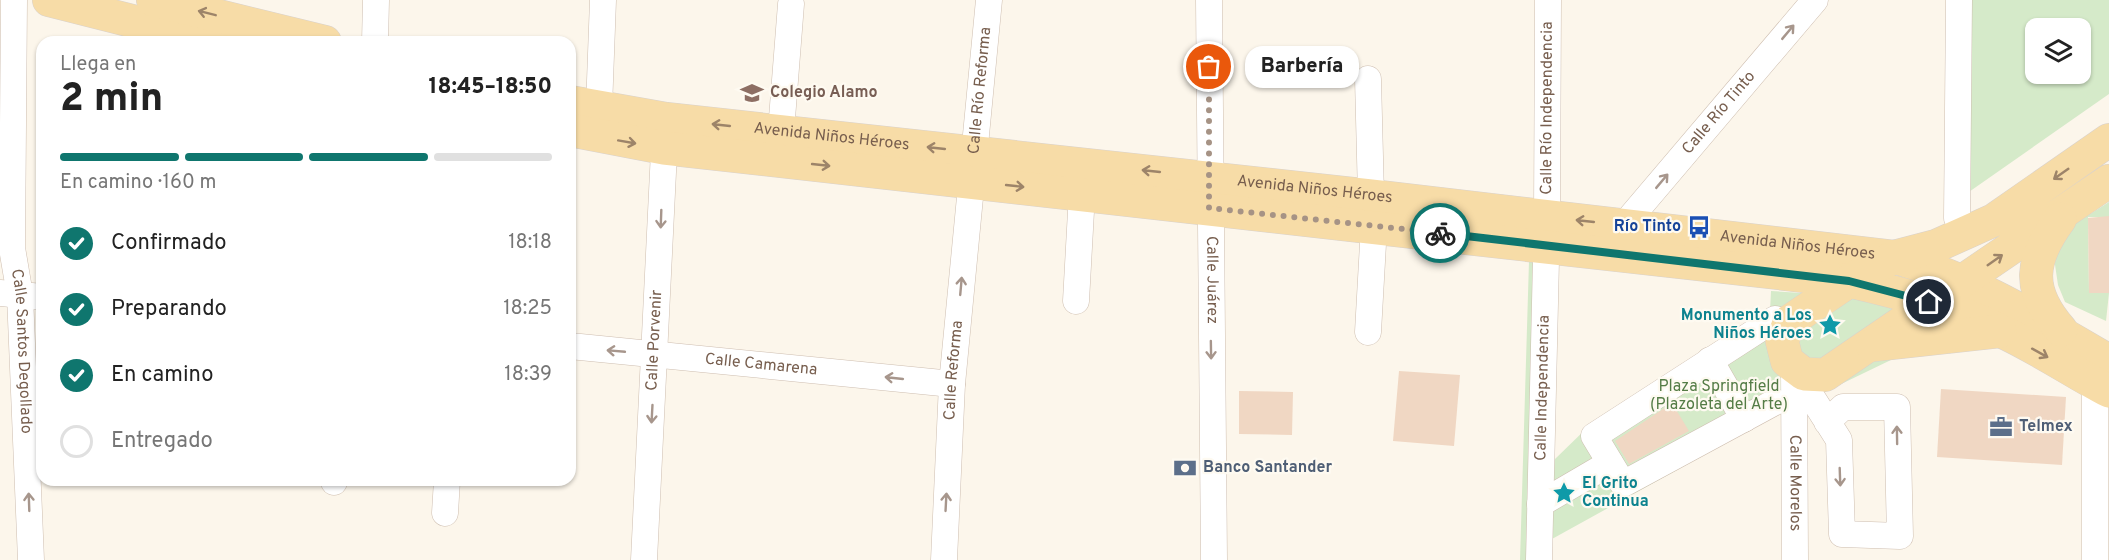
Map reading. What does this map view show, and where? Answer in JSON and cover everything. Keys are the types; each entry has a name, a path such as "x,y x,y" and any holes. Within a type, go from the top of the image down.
{"main road":[{"path":"49,0 191,36"},
{"path":"153,0 244,11 309,36"},
{"name":"Avenida Niños Héroes","path":"584,105 665,134 781,131 972,166 1082,193 1209,193"},
{"name":"Avenida Niños Héroes","path":"576,130 665,134 1547,231 1849,281 1929,302 2002,331 2104,379"},
{"path":"2109,140 1994,220 1936,246 1894,257 1849,281 1790,321 1784,330 1783,351 1809,372 1867,345 2109,181"},
{"path":"2067,210 2041,248 2035,278 2043,305 2067,336"},
{"name":"Avenida Niños Héroes","path":"1547,231 1624,225 1894,257 1965,280 2067,336 2104,379"},
{"path":"1867,345 2002,331"}],"street":[{"name":"Calle Santos Degollado","path":"14,0 12,248 21,295 31,560"},
{"path":"375,36 376,0"},
{"path":"584,105 603,0"},
{"name":"Calle Río Reforma","path":"972,166 989,0"},
{"name":"Calle Juárez","path":"1209,0 1214,560"},
{"name":"Calle Río Independencia","path":"1547,231 1548,0"},
{"name":"Calle Río Tinto","path":"1624,225 1815,0"},
{"path":"1957,218 1959,0"},
{"path":"781,131 790,3"},
{"path":"1368,79 1372,211 1368,332"},
{"name":"Calle Porvenir","path":"644,560 665,134"},
{"name":"Calle Reforma","path":"944,560 952,384 972,166"},
{"path":"1076,300 1082,193"},
{"name":"Calle Independencia","path":"1539,560 1547,231"},
{"path":"1775,319 1594,436 1623,484 1775,402"},
{"name":"Calle Camarena","path":"576,347 952,384"},
{"path":"1710,360 1744,419"},
{"path":"1809,372 1835,415 1839,440 1842,534 1900,536 1897,407 1835,415"},
{"name":"Calle Morelos","path":"1795,560 1809,372"},
{"path":"2095,560 2104,379"},
{"path":"1540,504 1610,463"},
{"path":"445,513 447,486"}],"green space":[{"path":"1968,0 2109,0 2109,94 1966,194"},
{"path":"2109,202 2109,217 2088,217 2089,293 2109,293 2106,321 2065,302 2058,285 2054,258 2067,229"},
{"name":"Plaza Springfield (Plazoleta del Arte)","path":"1529,261 1558,265 1554,460 1591,424 1770,312 1771,291 1863,297 1890,307 1900,332 1893,359 1771,418 1552,539 1551,560 1520,560"}],"building":[{"path":"2109,216 2109,293 2089,293 2088,218"},
{"path":"1399,371 1460,375 1454,446 1393,441"},
{"name":"Telmex","path":"1941,389 2066,397 2062,465 1937,457"},
{"path":"1239,391 1293,392 1292,435 1239,434"},
{"path":"1672,403 1689,431 1629,464 1615,441"}],"way so far":[{"path":"1209,67 1209,208 1440,233"}],"place":[{"name":"Barbería","path":"1209,67"},
{"name":"Colegio Alamo","path":"752,93"},
{"name":"Río Tinto","path":"1699,227"},
{"name":"Monumento a Los Niños Héroes","path":"1830,325"},
{"name":"Telmex","path":"2001,427"},
{"name":"Banco Santander","path":"1185,468"},
{"name":"El Grito Continua","path":"1564,493"}],"route":[{"path":"1440,233 1849,281 1929,302"}]}
